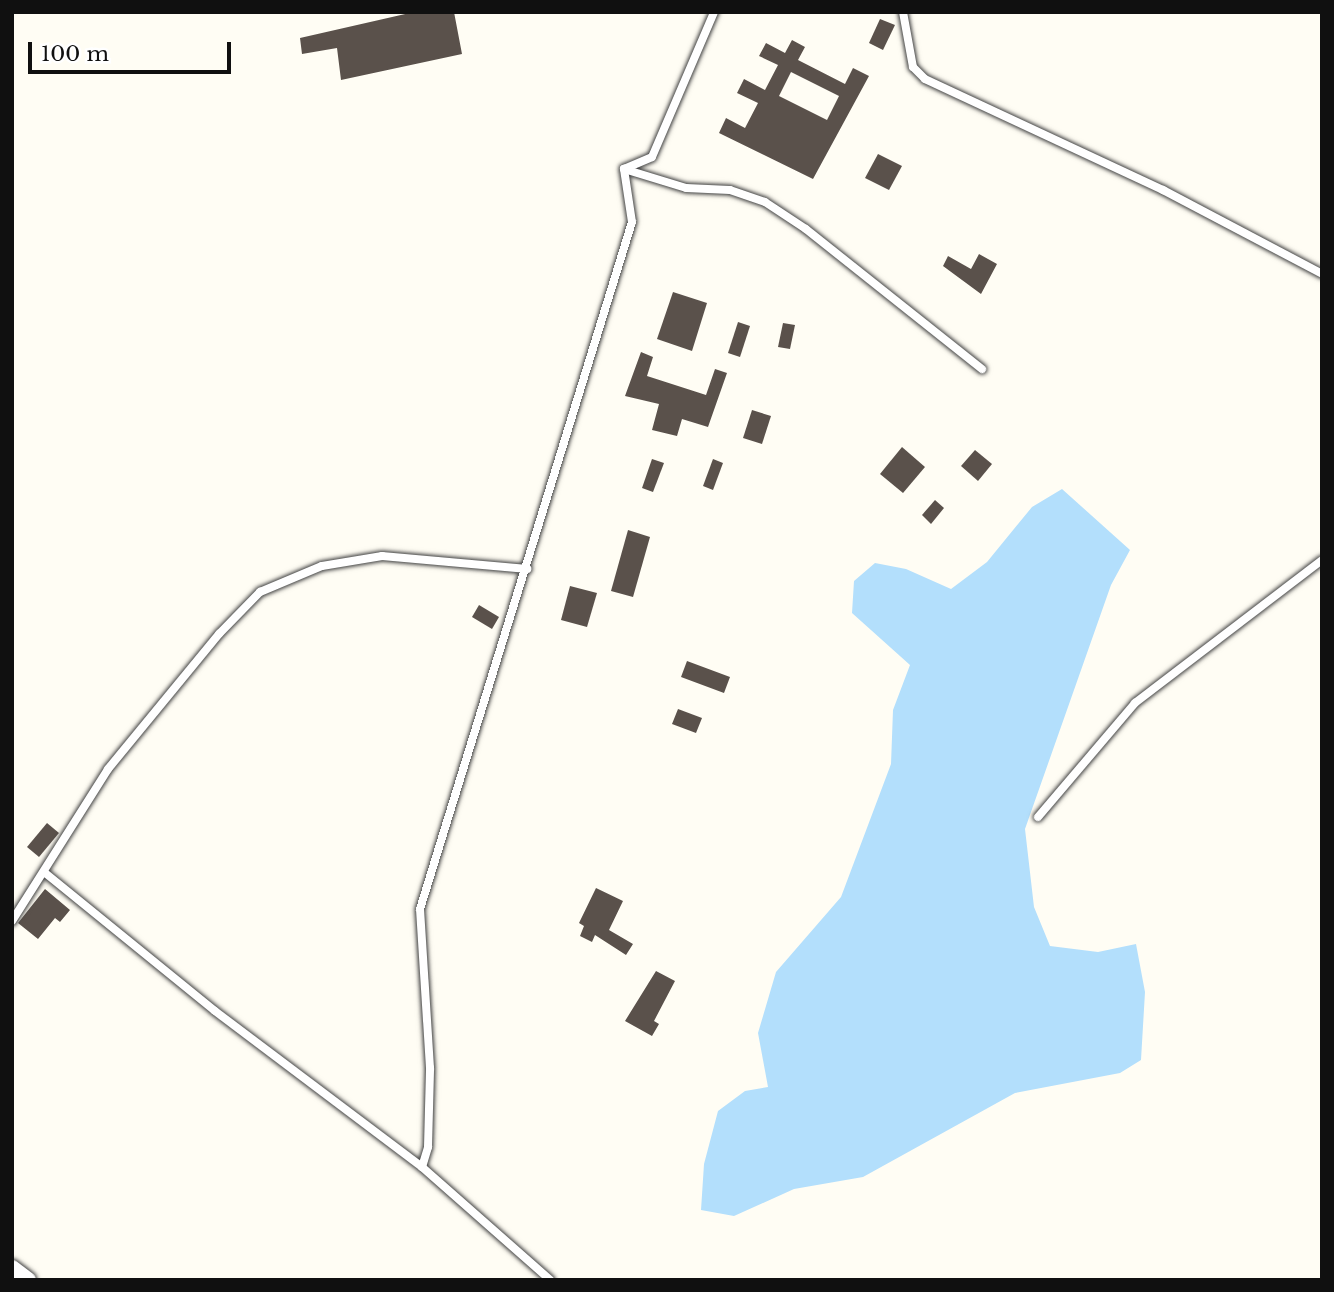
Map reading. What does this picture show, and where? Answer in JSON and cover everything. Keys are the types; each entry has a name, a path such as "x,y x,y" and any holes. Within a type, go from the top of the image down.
{"street":[{"path":"12,1268 28,1280"}],"lane":[{"path":"624,169 652,157 714,12"},
{"path":"904,12 913,67 925,79 1163,190 1322,274"},
{"path":"624,169 686,188 730,190 765,202 806,229 982,369"},
{"path":"422,1167 429,1147 430,1068 420,909 632,222 624,169"},
{"path":"12,921 108,769 219,634 260,592 322,566 382,556 527,569"},
{"path":"1038,817 1135,703 1322,560"},
{"path":"44,872 215,1011 422,1167 550,1280"}],"water":[{"path":"1062,489 1130,550 1111,585 1025,829 1034,907 1050,946 1098,952 1136,944 1145,992 1141,1060 1120,1073 1015,1093 863,1177 794,1189 734,1216 701,1210 704,1164 718,1111 745,1091 768,1087 758,1033 776,972 841,897 891,764 893,710 910,665 852,613 854,581 875,563 906,569 951,589 987,562 1032,507"}],"building":[{"path":"414,12 454,12 462,54 341,80 337,48 302,54 300,38"},
{"path":"880,19 895,25 883,50 869,43"},
{"path":"792,40 805,47 798,60 845,84 853,68 869,76 813,179 719,133 726,118 745,128 758,103 737,93 744,79 765,90 778,65 759,56 766,43 785,53","holes":["791,72 839,96 827,120 779,96"]},
{"path":"878,154 902,166 889,190 865,178"},
{"path":"979,254 997,264 981,294 943,266 948,256 971,269"},
{"path":"673,292 707,303 692,351 657,339"},
{"path":"738,322 750,326 740,357 728,353"},
{"path":"783,323 795,325 790,349 778,347"},
{"path":"641,352 653,357 647,376 706,395 715,369 727,373 708,427 682,419 677,436 652,430 659,404 625,396"},
{"path":"752,410 771,416 762,444 743,438"},
{"path":"902,447 925,467 903,493 880,474"},
{"path":"975,450 992,464 978,481 961,466"},
{"path":"652,459 664,463 653,492 642,488"},
{"path":"713,459 723,463 713,490 703,486"},
{"path":"935,500 944,508 931,524 922,515"},
{"path":"628,530 650,537 633,597 611,591"},
{"path":"570,586 597,593 587,627 561,620"},
{"path":"479,605 499,617 492,629 472,617"},
{"path":"687,661 730,677 724,693 681,677"},
{"path":"678,709 702,718 696,733 672,724"},
{"path":"47,823 59,833 39,857 27,847"},
{"path":"596,888 623,901 609,930 633,944 626,955 595,935 592,942 580,936 584,926 579,923"},
{"path":"45,889 70,910 60,922 55,918 38,939 18,923"},
{"path":"656,971 675,981 654,1021 659,1024 652,1036 625,1021"}]}
